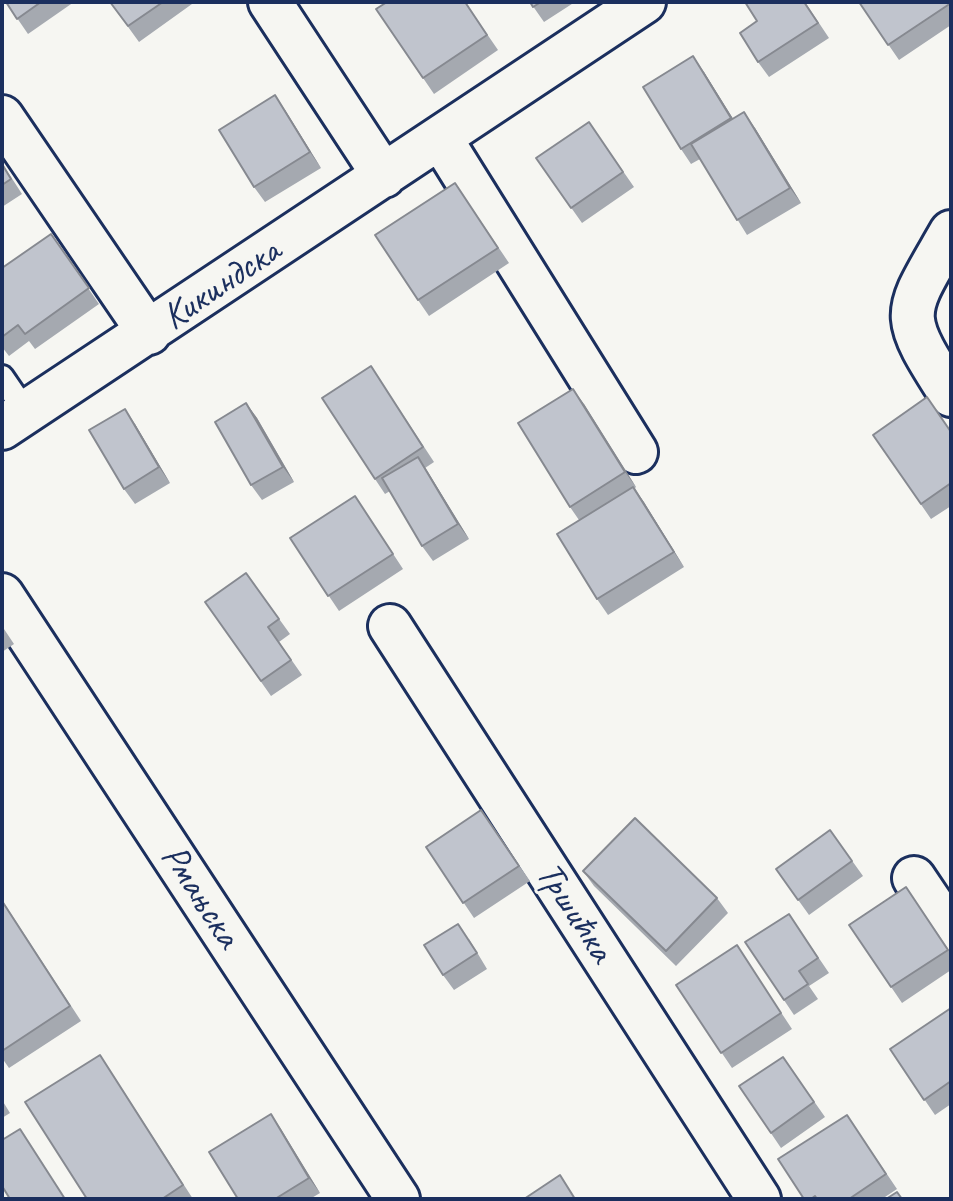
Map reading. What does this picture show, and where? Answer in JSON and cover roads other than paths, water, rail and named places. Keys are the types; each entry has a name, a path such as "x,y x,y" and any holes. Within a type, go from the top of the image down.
{"street":[{"path":"270,2 384,176"},
{"name":"Кикиндска","path":"14,420 644,2"},
{"path":"2,117 149,333"},
{"path":"441,139 636,452"},
{"path":"951,232 913,300 910,322 951,395"},
{"name":"Рмањска","path":"2,595 398,1199"},
{"name":"Тршићка","path":"390,626 759,1199"},
{"path":"914,878 951,933"}],"lane":[{"path":"2,377 14,420"}]}
